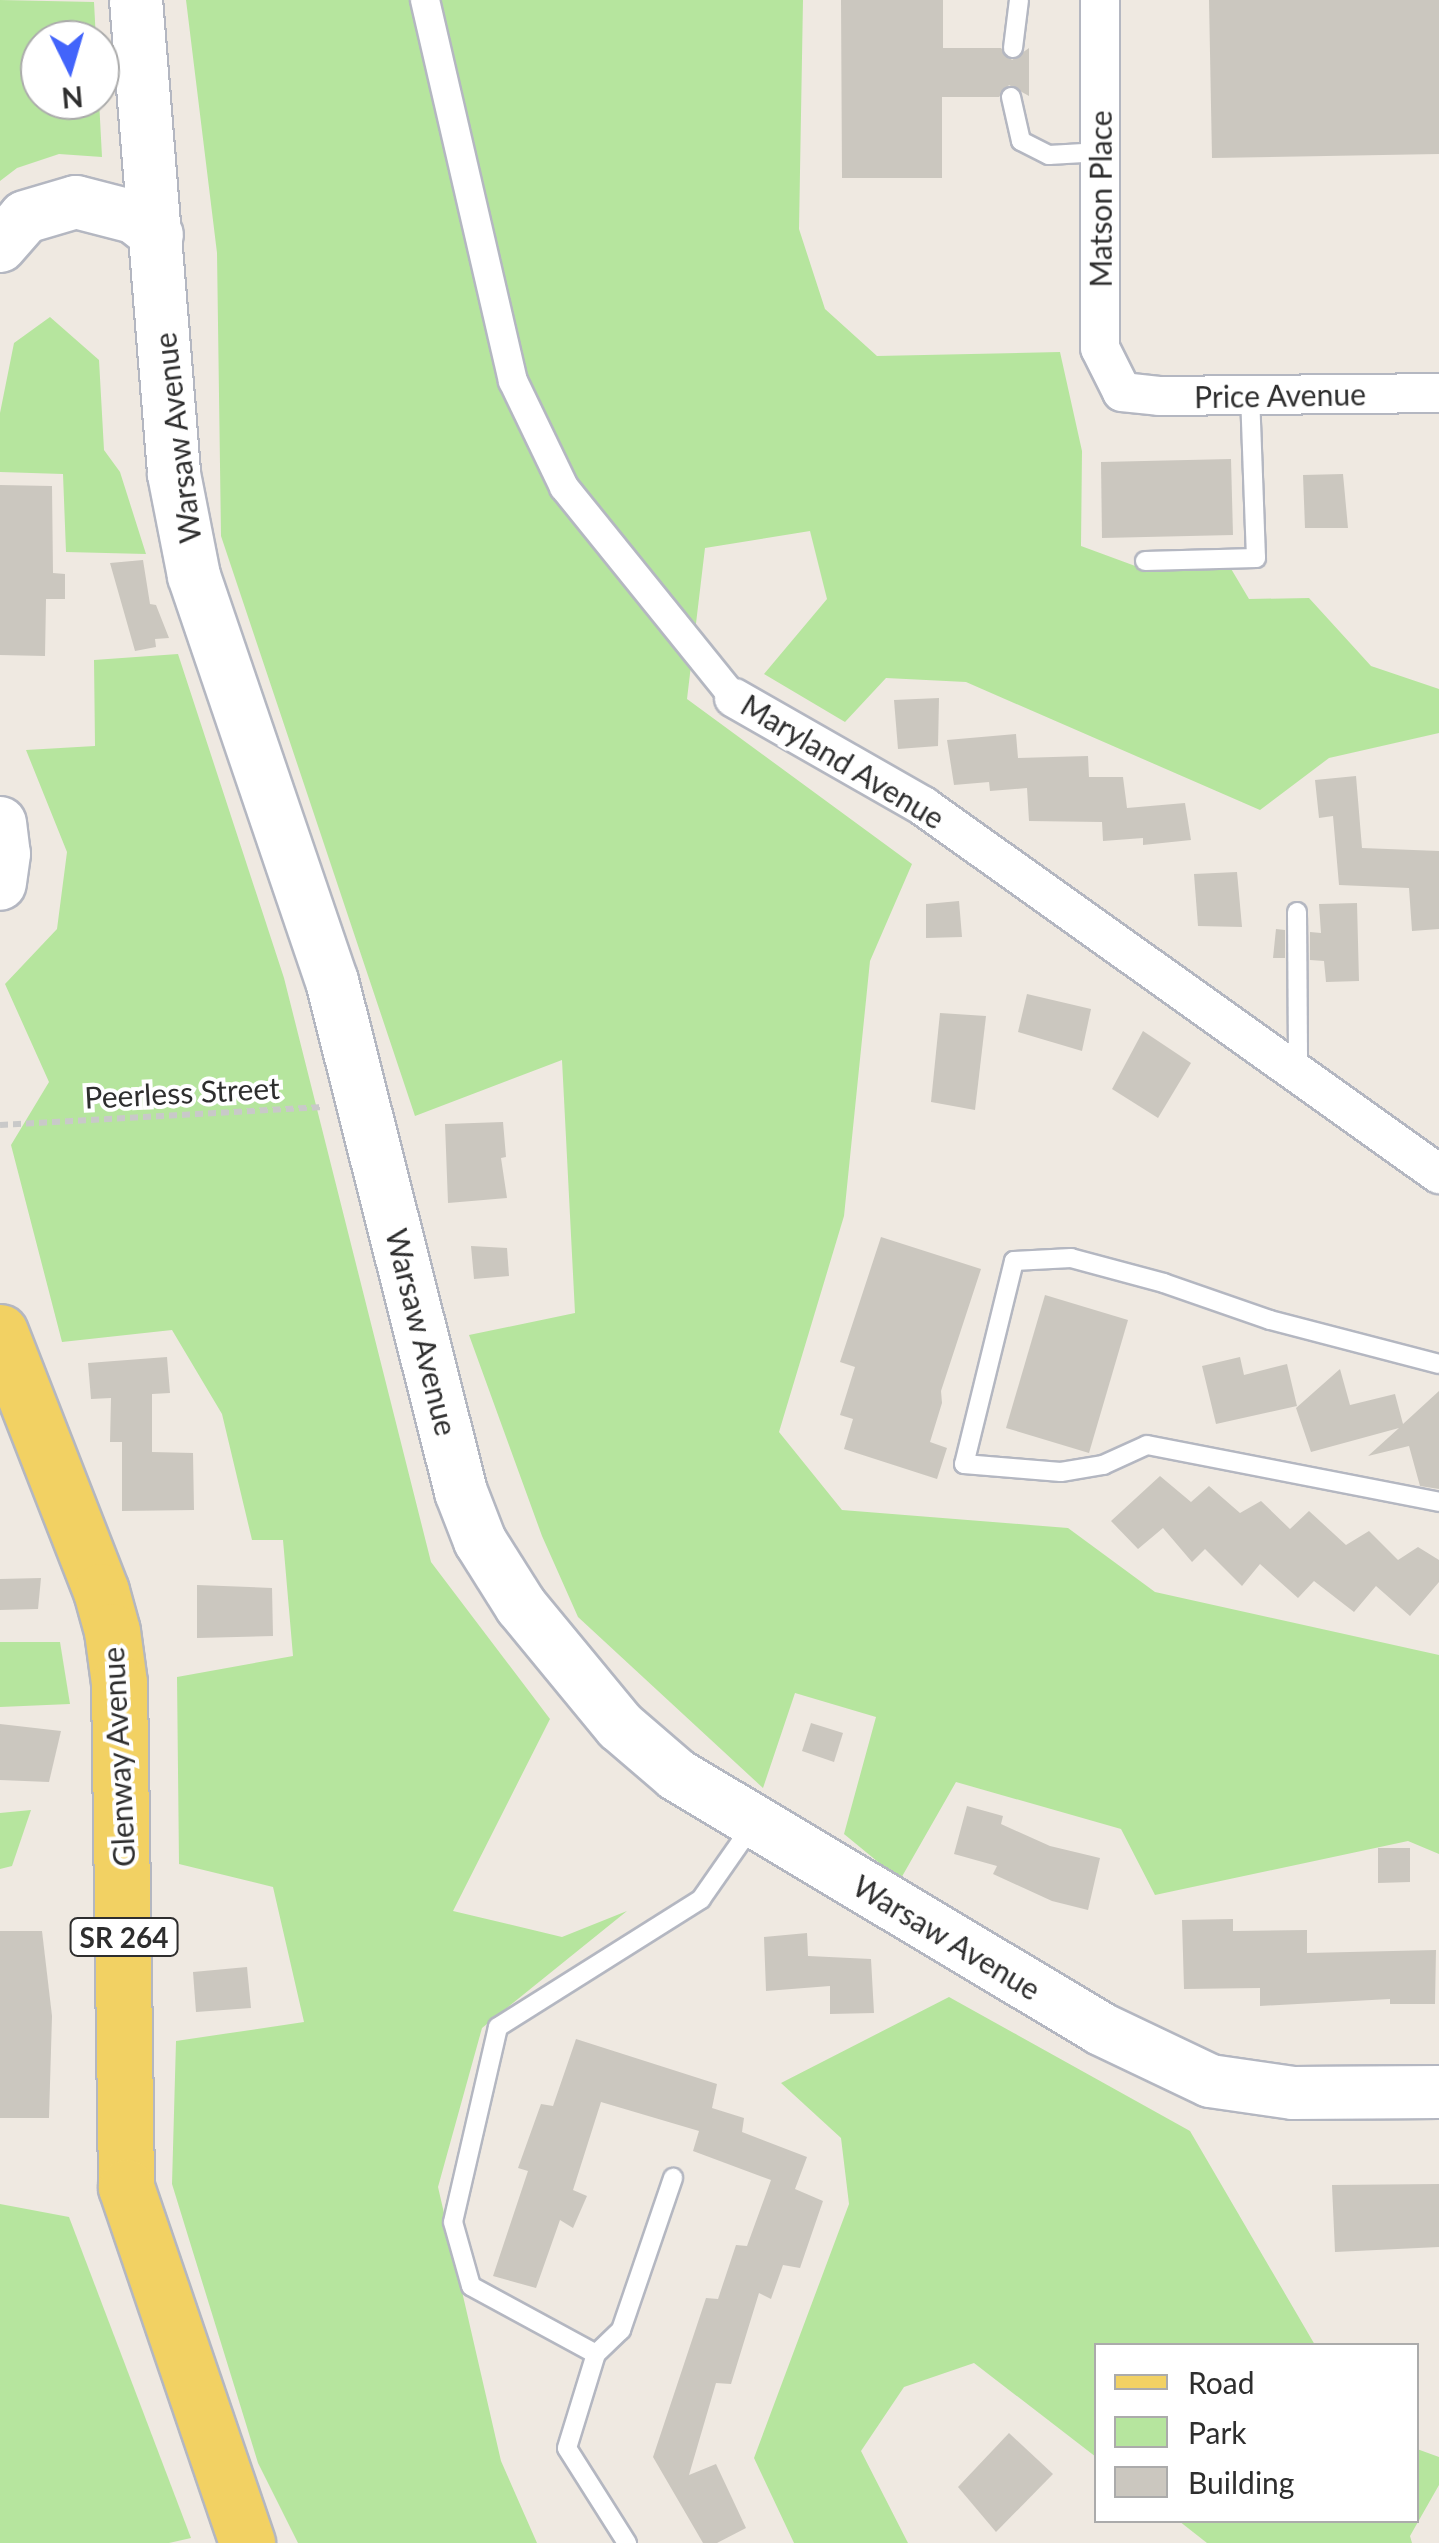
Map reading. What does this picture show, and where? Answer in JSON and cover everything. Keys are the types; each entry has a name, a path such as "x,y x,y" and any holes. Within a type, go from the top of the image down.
{"main road":[{"name":"Warsaw Avenue","path":"136,0 174,474 194,576 332,981 461,1492 480,1542 520,1606 620,1726 677,1776 1100,2028 1210,2081 1293,2093 1439,2092"},
{"path":"0,246 25,217 76,202 134,217 157,235"},
{"path":"0,823 4,854 0,884"},
{"name":"Glenway Avenue","path":"0,1332 101,1591 112,1631 120,1683 126,2187 247,2543"}],"street":[{"name":"Maryland Avenue","path":"426,0 513,381 564,487 734,698 924,806 1298,1077 1439,1174"},
{"name":"Matson Place","path":"1100,0 1100,348 1122,392"},
{"name":"Price Avenue","path":"1122,392 1439,393"}],"lane":[{"path":"1013,48 1018,0"},
{"path":"1011,97 1021,141 1049,156 1101,152"},
{"path":"1145,561 1256,558 1250,395"},
{"path":"1297,912 1298,1077"},
{"path":"1439,1364 1270,1320 1164,1283 1071,1258 1014,1261 964,1464 1061,1472 1104,1465 1147,1445 1439,1502"},
{"path":"596,2354 471,2286 454,2222 498,2027 701,1899 755,1821"},
{"path":"627,2543 566,2448 596,2354 621,2330 674,2178"}],"path":[{"name":"Peerless Street","path":"0,1125 366,1104"}],"green space":[{"path":"0,0 94,2 95,20 20,20 20,120 100,120 102,157 59,154 17,168 0,181"},
{"path":"186,0 803,0 799,229 825,309 877,356 1060,352 1082,451 1081,546 1138,567 1230,567 1249,599 1309,598 1371,666 1439,689 1439,733 1329,758 1260,810 966,682 886,678 845,722 764,674 827,599 810,531 705,548 687,699 912,864 870,961 844,1216 779,1432 842,1510 1068,1528 1155,1592 1439,1655 1439,1854 1408,1841 1155,1895 1121,1829 956,1782 900,1880 844,1834 876,1717 795,1693 763,1788 578,1617 542,1536 469,1335 575,1313 562,1060 415,1116 221,536 217,253"},
{"path":"50,317 99,360 104,450 120,472 146,554 66,552 63,474 0,472 0,413 14,343"},
{"path":"178,654 284,978 431,1562 550,1719 453,1911 562,1937 627,1911 482,2028 438,2187 501,2461 537,2543 298,2543 258,2463 172,2184 176,2041 304,2022 273,1887 179,1864 177,1677 293,1656 283,1540 252,1540 222,1414 172,1330 62,1342 11,1145 49,1082 5,984 57,929 67,852 26,750 95,746 94,660"},
{"path":"0,1642 60,1642 70,1704 0,1707"},
{"path":"31,1810 12,1866 0,1869 0,1813"},
{"path":"949,1997 1190,2131 1314,2343 1094,2343 1094,2455 974,2363 904,2387 861,2451 908,2543 794,2543 754,2458 849,2204 841,2138 781,2083"},
{"path":"0,2204 69,2217 191,2538 169,2543 0,2543"},
{"path":"1419,2450 1439,2457 1439,2485 1419,2520"},
{"path":"1182,2523 1417,2523 1410,2536 1412,2543 1207,2543"}],"building":[{"path":"841,0 943,0 943,48 1001,48 1012,60 1029,48 1029,96 1009,85 999,97 942,97 942,178 842,178"},
{"path":"1209,0 1439,0 1439,154 1212,158"},
{"path":"1231,459 1233,535 1102,538 1101,462"},
{"path":"1343,474 1348,528 1305,528 1303,475"},
{"path":"0,485 52,486 53,573 65,574 65,599 46,599 45,656 0,655"},
{"path":"143,560 150,604 156,605 169,638 155,639 156,647 135,651 110,563"},
{"path":"939,698 938,746 898,749 894,700"},
{"path":"1016,734 1018,758 1088,756 1089,777 1123,777 1127,808 1185,803 1191,840 1143,845 1143,838 1103,841 1102,822 1029,821 1027,788 990,791 989,782 954,785 947,740"},
{"path":"1356,776 1362,848 1439,851 1439,929 1412,931 1409,888 1339,885 1333,816 1319,818 1315,780"},
{"path":"1237,872 1242,927 1198,926 1194,874"},
{"path":"959,901 962,937 926,938 926,904"},
{"path":"1357,903 1359,981 1326,982 1324,961 1310,960 1310,932 1321,933 1319,904"},
{"path":"1276,929 1285,930 1285,958 1273,958"},
{"path":"1027,994 1091,1009 1082,1051 1018,1032"},
{"path":"940,1013 986,1016 975,1110 931,1102"},
{"path":"1143,1031 1191,1063 1158,1118 1112,1089"},
{"path":"503,1122 506,1157 501,1158 507,1198 448,1203 445,1124"},
{"path":"881,1237 981,1269 941,1391 942,1403 930,1442 947,1448 937,1479 844,1449 853,1419 840,1415 855,1367 840,1362"},
{"path":"471,1246 507,1248 509,1276 474,1279"},
{"path":"1045,1295 1128,1320 1089,1453 1006,1428"},
{"path":"167,1357 170,1393 152,1394 152,1452 193,1453 194,1510 122,1511 122,1442 110,1442 111,1398 91,1399 88,1363"},
{"path":"1240,1357 1244,1375 1287,1364 1297,1406 1216,1424 1202,1366"},
{"path":"1340,1369 1350,1405 1395,1394 1403,1424 1439,1391 1439,1489 1420,1486 1409,1446 1368,1456 1399,1428 1311,1452 1296,1408"},
{"path":"1160,1476 1191,1502 1209,1486 1240,1513 1261,1501 1290,1529 1309,1511 1346,1545 1369,1531 1398,1560 1418,1547 1439,1560 1439,1582 1410,1616 1376,1586 1354,1612 1314,1581 1298,1598 1260,1564 1242,1586 1205,1549 1192,1562 1163,1528 1138,1549 1111,1521"},
{"path":"41,1578 38,1609 0,1610 0,1579"},
{"path":"197,1585 272,1588 273,1636 197,1638"},
{"path":"811,1723 843,1733 834,1762 802,1751"},
{"path":"0,1724 61,1731 49,1782 0,1780"},
{"path":"967,1806 1003,1816 1001,1824 1050,1846 1100,1858 1088,1910 1052,1901 993,1874 997,1866 954,1854"},
{"path":"1378,1848 1410,1848 1410,1882 1378,1883"},
{"path":"1233,1919 1233,1931 1307,1930 1307,1953 1436,1950 1435,2004 1390,2004 1390,1999 1260,2006 1260,1988 1184,1989 1182,1920"},
{"path":"0,1931 42,1931 52,2016 49,2118 0,2118"},
{"path":"807,1933 808,1956 871,1959 874,2013 830,2014 830,1986 766,1991 764,1937"},
{"path":"247,1967 251,2008 196,2012 193,1972"},
{"path":"576,2039 717,2084 712,2108 744,2118 742,2132 807,2157 795,2189 823,2201 800,2268 783,2265 771,2299 759,2293 731,2384 716,2383 689,2475 716,2464 746,2528 717,2543 703,2543 653,2457 706,2298 718,2299 736,2245 747,2246 771,2180 693,2151 699,2131 601,2102 573,2190 587,2196 573,2228 560,2220 536,2288 493,2276 528,2171 518,2168 541,2104 553,2106"},
{"path":"1439,2184 1439,2247 1335,2252 1332,2185"},
{"path":"1009,2433 1053,2474 996,2532 958,2487"}]}
